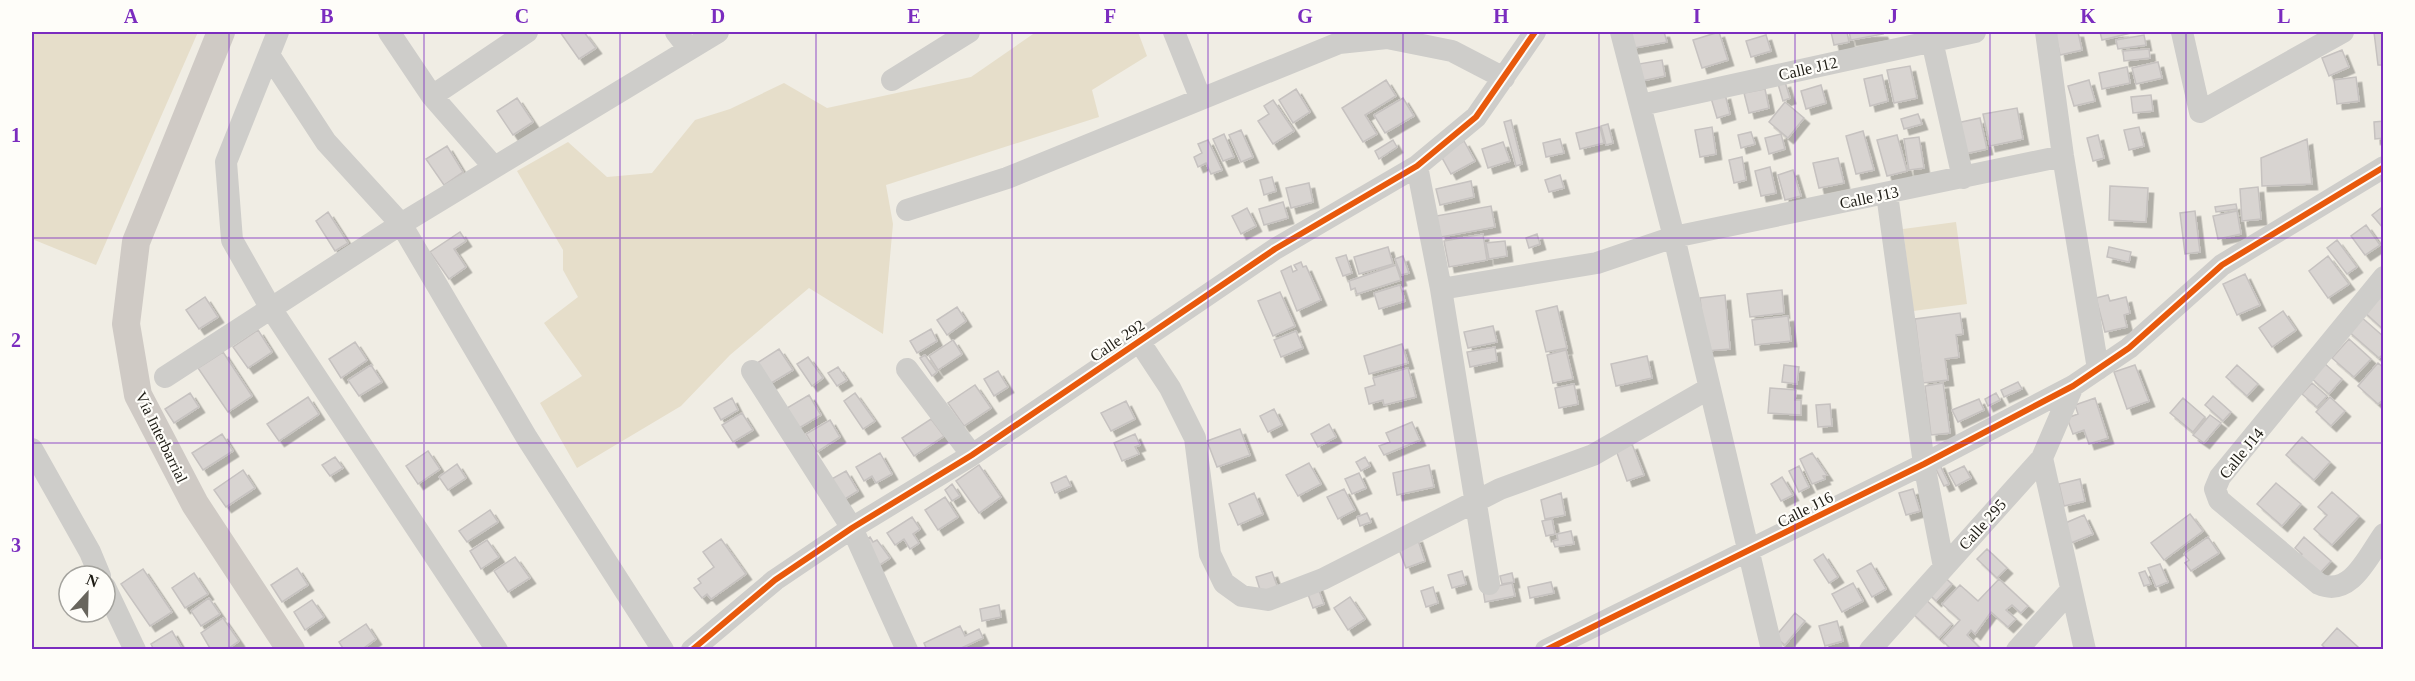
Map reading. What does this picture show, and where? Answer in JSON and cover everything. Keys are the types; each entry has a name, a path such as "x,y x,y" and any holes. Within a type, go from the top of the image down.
{"main road":[{"name":"Vía Interbarrial","path":"221,32 136,242 126,324 138,395 195,504 291,650"}],"street":[{"path":"278,32 226,162 232,240 270,307 497,650"},
{"path":"389,32 432,96 494,167"},
{"path":"432,96 527,32"},
{"path":"165,377 270,307 494,167 682,40 718,32"},
{"path":"892,80 969,32"},
{"path":"1174,32 1200,97"},
{"name":"Calle 292","path":"692,650 714,642 775,580 852,528 972,455 1275,249 1417,166 1476,117 1535,32"},
{"path":"1621,32 1674,237 1708,389 1772,650"},
{"name":"Calle J12","path":"1641,105 1930,36 1975,32"},
{"path":"2046,32 2063,156 2098,369"},
{"path":"2181,32 2200,112 2343,32"},
{"path":"1930,36 1963,178"},
{"path":"907,210 1007,178 1107,139 1200,97 1339,43 1387,38 1452,51 1504,78"},
{"path":"269,54 326,142 401,224 527,438 663,650"},
{"name":"Calle J13","path":"1441,289 1596,263 1674,237 2063,156"},
{"path":"1417,166 1478,501 1480,541 1489,585"},
{"name":"Calle J16","path":"1546,650 1749,552 2073,386 2157,325 2201,281 2222,265 2384,167"},
{"path":"1887,194 1924,464 1944,567"},
{"name":"Calle J14","path":"2384,277 2220,477 2215,489 2219,500 2319,584 2337,588 2354,577 2384,534"},
{"path":"1139,341 1170,388 1195,438 1210,554 1224,583 1242,596 1268,600 1323,579 1500,489 1593,455 1708,389"},
{"path":"907,369 972,455"},
{"path":"752,371 852,528 907,650"},
{"name":"Calle 295","path":"1870,650 2042,458 2073,386"},
{"path":"32,449 95,564"},
{"path":"2042,458 2085,650"},
{"path":"2017,650 2071,590"},
{"path":"117,612 135,650"}],"shaded area":[{"path":"32,32 198,32 96,265 32,239"},
{"path":"1036,32 1138,32 1147,56 1092,90 1099,117 886,185 893,224 883,334 809,288 730,355 681,406 577,468 540,403 582,376 544,323 578,297 563,270 563,250 517,171 568,142 607,177 652,173 695,120 730,109 784,83 827,108 971,77"},
{"path":"1956,222 1967,304 1913,311 1903,229"}],"building":[{"path":"560,32 584,32 596,48 579,59"},
{"path":"1626,32 1664,32 1667,42 1629,49"},
{"path":"1719,32 1728,60 1702,68 1693,40"},
{"path":"1831,32 1847,32 1849,42 1834,45"},
{"path":"1849,32 1882,32 1883,34 1851,40"},
{"path":"2055,32 2078,32 2082,50 2060,55"},
{"path":"2100,32 2135,32 2102,40"},
{"path":"2374,32 2384,32 2384,65 2378,65"},
{"path":"1766,35 1771,51 1751,57 1746,41"},
{"path":"2144,35 2146,45 2118,49 2116,40"},
{"path":"2149,49 2150,58 2124,61 2123,51"},
{"path":"2342,50 2349,67 2329,76 2322,58"},
{"path":"1662,60 1665,76 1637,82 1633,65"},
{"path":"2158,62 2162,78 2136,84 2132,68"},
{"path":"1910,66 1917,98 1894,103 1887,70"},
{"path":"2127,67 2130,83 2102,89 2099,73"},
{"path":"1882,75 1888,101 1870,106 1864,79"},
{"path":"2356,77 2359,101 2337,104 2334,80"},
{"path":"1386,80 1396,96 1365,115 1377,134 1363,142 1342,108"},
{"path":"2089,80 2095,101 2074,106 2068,86"},
{"path":"1785,82 1790,98 1783,101 1778,84"},
{"path":"1821,85 1826,103 1806,109 1801,91"},
{"path":"1296,89 1310,112 1293,123 1279,100"},
{"path":"1765,89 1769,108 1749,113 1744,93"},
{"path":"1725,94 1730,114 1717,118 1711,98"},
{"path":"2151,95 2153,111 2133,113 2131,97"},
{"path":"517,98 533,122 513,135 497,111"},
{"path":"1403,98 1414,116 1385,133 1374,115"},
{"path":"1273,100 1294,131 1273,144 1258,121 1269,114 1264,106"},
{"path":"1785,102 1804,118 1788,138 1769,122"},
{"path":"2017,108 2023,139 1990,146 1983,114"},
{"path":"1918,114 1922,124 1904,129 1901,119"},
{"path":"1980,118 1987,149 1960,155 1952,124"},
{"path":"1511,120 1522,164 1516,166 1504,122"},
{"path":"2384,121 2384,138 2375,139 2374,122"},
{"path":"1608,124 1613,143 1606,145 1601,126"},
{"path":"1600,127 1604,143 1580,149 1576,133"},
{"path":"1712,127 1716,154 1700,157 1695,130"},
{"path":"2139,127 2144,146 2129,150 2124,130"},
{"path":"1241,130 1253,157 1241,162 1229,135"},
{"path":"1863,131 1874,170 1856,174 1846,136"},
{"path":"1751,132 1755,144 1741,148 1738,135"},
{"path":"1224,134 1234,157 1223,161 1213,139"},
{"path":"1781,134 1785,149 1769,154 1765,138"},
{"path":"1897,135 1907,171 1887,176 1877,140"},
{"path":"2098,135 2104,158 2093,161 2087,138"},
{"path":"1919,137 1924,168 1909,170 1904,139"},
{"path":"1560,139 1564,153 1546,157 1543,143"},
{"path":"2307,139 2312,184 2262,186 2261,158"},
{"path":"1208,140 1222,170 1211,174 1206,163 1198,167 1194,157 1202,153 1198,144"},
{"path":"1393,140 1397,147 1379,159 1375,151"},
{"path":"1464,141 1475,161 1451,174 1440,154"},
{"path":"1503,142 1510,161 1488,168 1482,149"},
{"path":"447,146 463,172 444,185 426,159"},
{"path":"1742,157 1746,180 1734,183 1729,160"},
{"path":"1838,158 1844,183 1819,188 1813,163"},
{"path":"1770,167 1776,193 1761,196 1755,171"},
{"path":"1793,170 1801,196 1785,200 1778,175"},
{"path":"1560,175 1564,188 1549,192 1545,180"},
{"path":"1272,177 1276,191 1264,195 1260,180"},
{"path":"1471,181 1474,197 1440,205 1436,189"},
{"path":"1309,183 1313,202 1291,208 1286,188"},
{"path":"2110,186 2148,188 2146,222 2109,220"},
{"path":"2258,187 2261,219 2242,221 2240,189"},
{"path":"1283,202 1288,218 1264,225 1259,209"},
{"path":"2236,204 2237,209 2216,212 2215,207"},
{"path":"1491,206 1495,227 1441,237 1436,216"},
{"path":"1247,208 1256,226 1241,234 1232,216"},
{"path":"2381,208 2384,212 2384,229 2372,215"},
{"path":"2195,211 2200,252 2185,254 2180,213"},
{"path":"2237,211 2241,234 2218,239 2213,216"},
{"path":"328,212 348,243 335,251 316,221"},
{"path":"2366,225 2380,245 2365,255 2351,236"},
{"path":"460,232 466,241 454,249 466,267 449,279 430,252"},
{"path":"1483,234 1487,260 1449,267 1444,241"},
{"path":"1537,234 1540,244 1529,248 1526,238"},
{"path":"2337,240 2357,267 2347,274 2327,248"},
{"path":"1505,241 1507,256 1489,259 1486,243"},
{"path":"1388,247 1393,264 1359,274 1354,257"},
{"path":"2109,247 2131,252 2129,262 2107,257"},
{"path":"1346,255 1352,273 1343,276 1336,258"},
{"path":"1403,256 1409,273 1401,275 1395,259"},
{"path":"2328,256 2349,284 2328,298 2309,271"},
{"path":"1301,262 1303,267 1306,266 1321,300 1297,311 1281,271 1291,266 1293,272 1297,270 1294,265"},
{"path":"1396,265 1401,280 1357,294 1355,288 1351,290 1349,281"},
{"path":"2245,274 2260,305 2237,315 2223,284"},
{"path":"1400,285 1405,301 1379,309 1374,293"},
{"path":"1782,290 1784,313 1750,317 1747,294"},
{"path":"2384,291 2384,330 2362,310"},
{"path":"1280,292 1295,326 1273,336 1258,301"},
{"path":"1725,295 1730,349 1706,351 1700,298"},
{"path":"2108,295 2110,301 2126,297 2130,313 2124,315 2127,327 2105,332 2096,298"},
{"path":"205,297 218,317 199,329 186,310"},
{"path":"1557,306 1567,348 1546,352 1536,311"},
{"path":"957,307 966,321 947,335 937,320"},
{"path":"2283,311 2296,330 2272,347 2259,328"},
{"path":"1960,313 1963,334 1956,335 1959,357 1945,359 1948,380 1923,383 1915,319"},
{"path":"1788,316 1791,341 1755,345 1752,320"},
{"path":"2360,316 2384,337 2384,353 2379,358 2347,330"},
{"path":"1493,326 1497,342 1468,348 1464,332"},
{"path":"931,329 937,341 917,353 910,341"},
{"path":"258,330 272,352 248,368 233,347"},
{"path":"1296,331 1303,348 1281,357 1274,340"},
{"path":"2349,339 2371,359 2354,377 2332,358"},
{"path":"953,340 962,354 938,370 929,356"},
{"path":"355,342 367,360 341,378 329,359"},
{"path":"1402,344 1408,363 1369,374 1364,356"},
{"path":"1495,347 1497,361 1470,367 1467,352"},
{"path":"779,349 793,370 768,385 754,365"},
{"path":"1566,350 1573,379 1553,383 1547,355"},
{"path":"223,352 252,396 228,412 198,368"},
{"path":"925,355 937,372 932,376 920,358"},
{"path":"1647,356 1652,378 1616,386 1611,364"},
{"path":"808,357 823,378 812,386 797,364"},
{"path":"2324,363 2342,379 2329,394 2310,377"},
{"path":"2378,363 2384,368 2384,399 2378,404 2358,386"},
{"path":"371,365 382,382 359,396 348,380"},
{"path":"1784,365 1799,367 1797,384 1782,382"},
{"path":"2135,365 2149,401 2127,409 2114,372"},
{"path":"2237,365 2258,384 2247,396 2226,377"},
{"path":"838,367 847,380 837,386 828,373"},
{"path":"1408,368 1416,397 1384,405 1383,400 1369,404 1365,388 1375,385 1373,378"},
{"path":"998,371 1008,387 994,396 984,379"},
{"path":"2018,382 2022,389 2004,397 2001,390"},
{"path":"1943,383 1950,433 1931,435 1925,386"},
{"path":"2312,383 2327,396 2317,407 2302,394"},
{"path":"1574,384 1578,404 1559,408 1555,388"},
{"path":"975,385 991,408 964,426 948,403"},
{"path":"1770,388 1796,390 1795,400 1801,400 1801,415 1768,413"},
{"path":"190,393 199,407 174,423 165,409"},
{"path":"855,393 875,421 863,429 844,401"},
{"path":"1996,393 2000,400 1988,406 1985,399"},
{"path":"809,395 821,415 794,431 782,411"},
{"path":"2213,396 2231,412 2223,421 2205,405"},
{"path":"308,397 319,414 279,441 267,424"},
{"path":"2330,397 2345,411 2331,426 2316,412"},
{"path":"732,398 738,410 721,420 714,408"},
{"path":"2095,398 2108,438 2089,444 2084,430 2073,434 2067,418 2078,414 2075,405"},
{"path":"2183,398 2205,417 2193,432 2170,413"},
{"path":"1979,399 1984,410 1958,422 1952,410"},
{"path":"1126,401 1135,419 1111,431 1101,413"},
{"path":"1830,404 1832,426 1818,427 1816,405"},
{"path":"1274,409 1282,425 1268,432 1260,416"},
{"path":"742,413 753,430 733,442 722,425"},
{"path":"2210,415 2221,423 2204,443 2193,435"},
{"path":"931,419 944,436 914,456 902,438"},
{"path":"830,420 840,437 817,452 806,434"},
{"path":"1412,422 1420,440 1384,455 1379,446 1390,442 1386,433"},
{"path":"1329,424 1336,437 1318,447 1311,434"},
{"path":"1240,429 1250,455 1217,467 1207,441"},
{"path":"222,434 233,451 203,470 192,453"},
{"path":"1135,434 1140,445 1135,447 1139,454 1122,461 1114,443"},
{"path":"2302,437 2330,462 2314,480 2286,455"},
{"path":"1632,444 1644,475 1627,481 1616,450"},
{"path":"428,451 440,469 418,484 406,466"},
{"path":"880,453 892,474 876,483 872,476 864,481 856,467"},
{"path":"1812,453 1827,475 1823,476 1825,479 1812,484 1800,459"},
{"path":"335,457 343,468 330,476 322,465"},
{"path":"1365,457 1370,466 1361,471 1356,462"},
{"path":"1309,463 1321,484 1298,496 1286,475"},
{"path":"1939,463 1949,484 1944,486 1934,465"},
{"path":"457,464 466,478 448,490 439,477"},
{"path":"979,465 1001,497 979,513 956,481"},
{"path":"1429,465 1434,487 1397,495 1393,473"},
{"path":"1799,466 1809,487 1799,492 1789,471"},
{"path":"1964,466 1971,478 1956,486 1949,473"},
{"path":"243,470 255,488 226,507 214,490"},
{"path":"846,471 858,491 840,502 828,481"},
{"path":"1359,473 1366,488 1352,494 1345,479"},
{"path":"1066,476 1071,486 1055,493 1051,483"},
{"path":"1782,477 1793,495 1781,501 1771,484"},
{"path":"2080,479 2085,501 2064,506 2059,484"},
{"path":"2276,483 2301,504 2282,526 2257,504"},
{"path":"952,484 960,496 952,501 945,490"},
{"path":"1344,489 1355,510 1338,519 1327,497"},
{"path":"1913,489 1920,511 1906,515 1899,493"},
{"path":"2332,492 2359,516 2332,545 2314,529 2327,515 2318,507"},
{"path":"1254,493 1263,514 1238,525 1229,504"},
{"path":"1561,493 1565,515 1545,519 1541,500"},
{"path":"945,497 958,517 938,530 925,510"},
{"path":"490,510 498,522 467,542 459,531"},
{"path":"1367,513 1371,522 1360,526 1357,517"},
{"path":"2190,514 2203,531 2164,560 2151,543"},
{"path":"2084,515 2093,534 2071,543 2063,524"},
{"path":"912,517 920,529 913,534 919,543 910,549 904,539 895,545 887,533"},
{"path":"1552,519 1555,534 1546,536 1542,521"},
{"path":"1571,531 1574,544 1555,547 1553,541 1558,540 1557,534"},
{"path":"870,537 873,542 877,540 890,558 878,566 861,543"},
{"path":"1417,537 1425,561 1406,568 1397,544"},
{"path":"2208,537 2219,553 2191,571 2185,563 2189,560 2184,554"},
{"path":"2304,537 2331,561 2318,575 2299,558 2302,554 2295,548"},
{"path":"721,539 746,574 711,599 707,594 702,598 694,588 701,583 698,579 714,567 703,552"},
{"path":"487,540 499,557 481,569 470,551"},
{"path":"1987,549 2007,568 1997,578 1977,559"},
{"path":"1823,554 1838,577 1829,583 1814,560"},
{"path":"515,557 530,578 508,592 494,571"},
{"path":"1871,563 1886,589 1872,597 1857,571"},
{"path":"2160,564 2168,582 2156,587 2148,568"},
{"path":"297,568 308,585 282,602 271,585"},
{"path":"143,569 172,612 150,626 121,584"},
{"path":"1462,571 1466,584 1452,588 1448,575"},
{"path":"2145,571 2151,584 2144,586 2139,573"},
{"path":"1272,572 1278,588 1261,593 1256,577"},
{"path":"194,573 208,594 185,608 172,588"},
{"path":"1512,573 1514,582 1502,584 1500,576"},
{"path":"1941,574 1952,584 1936,601 1925,590"},
{"path":"1999,579 2028,606 2021,613 2012,605 2006,610 2016,619 2008,627 1991,612 1975,634 1971,630 1967,635 1982,650 1952,650 1942,640 1960,620 1942,604 1960,585 1978,601"},
{"path":"1551,582 1554,593 1530,598 1528,587"},
{"path":"1512,583 1515,596 1485,602 1483,589"},
{"path":"1853,583 1863,601 1842,612 1832,594"},
{"path":"1317,585 1324,604 1313,608 1306,589"},
{"path":"1433,587 1438,603 1426,607 1421,591"},
{"path":"1350,597 1365,619 1348,630 1334,608"},
{"path":"209,598 220,614 201,626 191,611"},
{"path":"1924,598 1952,624 1939,638 1911,612"},
{"path":"312,600 324,617 305,630 294,612"},
{"path":"999,605 1001,617 982,621 980,609"},
{"path":"1795,613 1805,621 1785,645 1775,637"},
{"path":"223,618 239,641 226,650 211,650 201,633"},
{"path":"1837,621 1843,641 1825,646 1819,626"},
{"path":"366,624 376,639 361,650 344,650 339,642"},
{"path":"960,626 965,636 979,629 983,638 957,650 927,650 924,643"},
{"path":"2337,628 2358,647 2356,650 2327,650 2322,645"},
{"path":"172,631 183,650 154,650 151,644"}],"cycle path":[{"path":"692,650 775,580 852,528 972,455 1275,249 1417,166 1476,117 1535,32"},
{"path":"1546,650 1924,464 2073,386 2129,348 2222,265 2384,167"}]}
